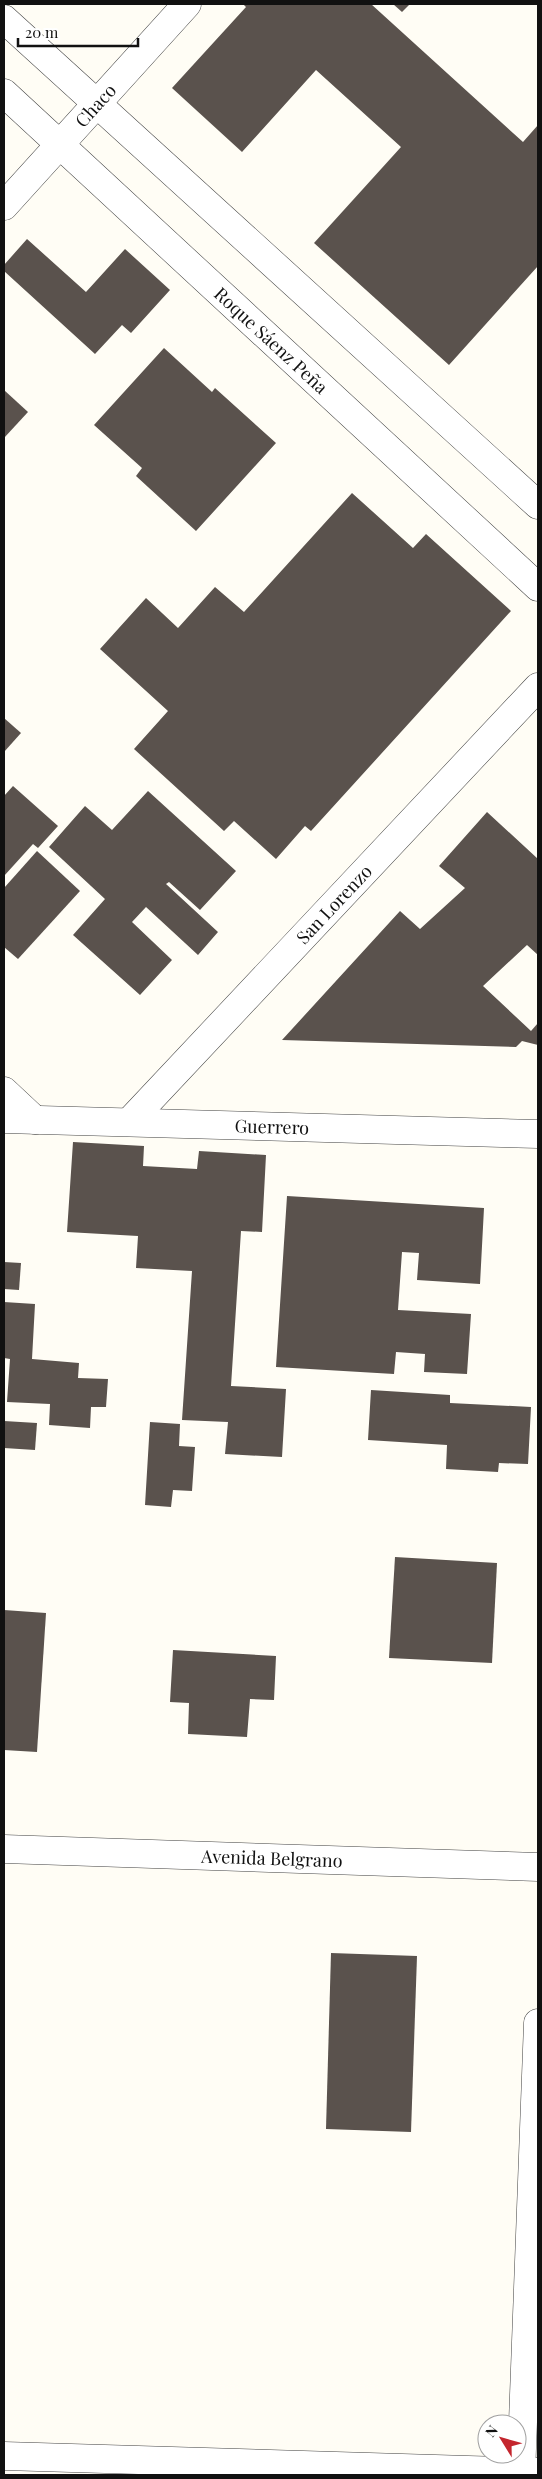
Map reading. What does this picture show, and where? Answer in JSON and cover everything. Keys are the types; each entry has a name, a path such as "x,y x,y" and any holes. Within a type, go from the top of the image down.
{"street":[{"name":"Chaco","path":"4,206 187,4"},
{"path":"4,20 538,506"},
{"name":"Roque Sáenz Peña","path":"4,93 538,587"},
{"name":"San Lorenzo","path":"129,1122 538,687"},
{"path":"4,1091 35,1120"},
{"name":"Guerrero","path":"4,1119 538,1134"},
{"name":"Avenida Belgrano","path":"4,1849 538,1867"},
{"path":"4,2456 527,2473 538,2023"}],"building":[{"path":"243,4 371,4 523,142 538,125 538,266 449,365 314,243 401,147 316,70 242,152 172,88 246,7"},
{"path":"393,4 410,4 402,12"},
{"path":"27,239 86,292 125,249 170,290 131,333 122,325 95,354 4,271 4,265"},
{"path":"164,348 212,392 215,388 276,443 196,531 136,476 142,468 94,425"},
{"path":"4,390 28,412 4,438"},
{"path":"352,493 413,548 426,534 511,611 311,831 305,826 276,859 234,821 224,831 134,749 168,711 100,649 146,598 178,628 215,587 244,612"},
{"path":"4,718 21,733 4,752"},
{"path":"13,786 58,826 38,848 33,844 4,876 4,796"},
{"path":"148,791 236,871 200,910 169,882 166,884 218,932 198,955 146,907 132,922 172,960 140,995 73,935 105,899 49,847 85,806 112,830"},
{"path":"487,812 538,859 538,955 527,945 483,986 531,1031 538,1023 538,1045 522,1041 516,1047 282,1040 400,911 420,929 465,888 439,866"},
{"path":"37,851 80,891 18,959 4,947 4,888"},
{"path":"73,1142 144,1146 143,1166 197,1169 199,1151 266,1155 262,1232 241,1231 231,1386 286,1389 282,1457 225,1454 228,1422 182,1420 192,1271 136,1268 138,1236 67,1232"},
{"path":"287,1196 484,1208 480,1284 417,1280 419,1253 402,1252 398,1310 471,1314 467,1374 424,1372 425,1354 396,1352 394,1374 276,1367"},
{"path":"4,1262 21,1263 19,1290 4,1289"},
{"path":"4,1302 35,1304 32,1359 79,1363 78,1378 108,1379 106,1407 91,1407 90,1428 49,1425 50,1404 7,1402 10,1359 4,1358"},
{"path":"371,1390 450,1395 450,1403 531,1407 528,1464 499,1463 498,1472 446,1469 447,1445 368,1440"},
{"path":"4,1421 37,1423 35,1450 4,1448"},
{"path":"150,1422 180,1424 179,1446 195,1447 192,1491 173,1490 171,1507 145,1505"},
{"path":"395,1557 497,1563 492,1663 389,1658"},
{"path":"4,1610 46,1613 37,1752 4,1750"},
{"path":"173,1650 276,1656 274,1700 250,1699 247,1737 188,1734 189,1703 170,1702"},
{"path":"331,1953 417,1956 411,2132 326,2129"}]}
